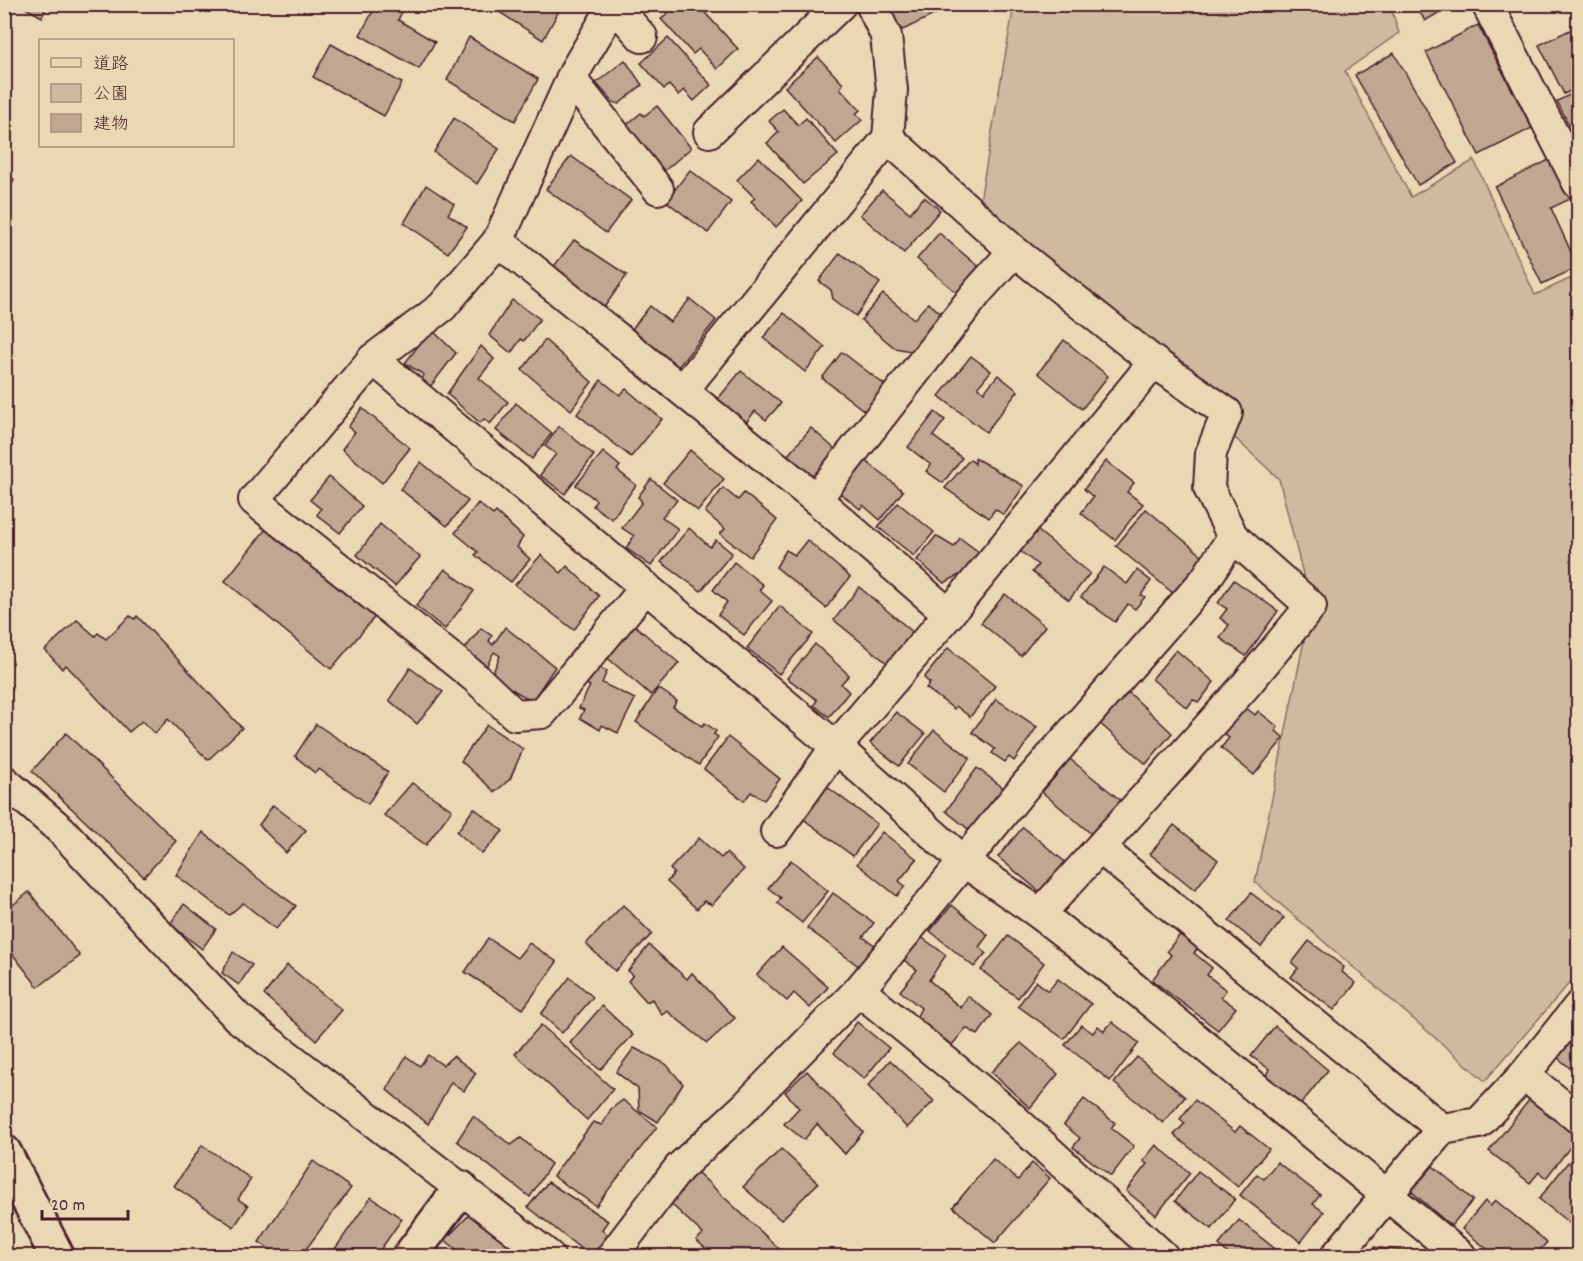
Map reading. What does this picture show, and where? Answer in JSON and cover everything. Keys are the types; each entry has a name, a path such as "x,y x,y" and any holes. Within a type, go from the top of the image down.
{"main road":[{"path":"4,1152 57,1257"},
{"path":"411,1257 461,1188"}],"street":[{"path":"709,132 841,4"},
{"path":"683,390 888,138 892,90 886,36 871,4"},
{"path":"1487,4 1578,183"},
{"path":"642,37 613,5 571,79 498,241 442,307 373,359 254,500 477,679 515,715 542,713 646,587"},
{"path":"571,79 658,189"},
{"path":"888,138 1014,251 1154,362 1227,413 1211,453 1209,488 1233,537 1311,606 1245,686 1041,914"},
{"path":"498,241 816,499 949,614"},
{"path":"816,499 979,290 1014,251"},
{"path":"373,359 836,747 963,861 1041,914 1461,1257"},
{"path":"776,831 836,747 949,614 1154,362"},
{"path":"612,1257 680,1168 745,1107 859,990 963,861 1205,579 1233,537"},
{"path":"4,781 61,830 237,1017 549,1257"},
{"path":"1100,848 1442,1129"},
{"path":"859,990 1001,1107 1163,1257"},
{"path":"1336,1257 1442,1129 1479,1123 1524,1075 1578,1007"},
{"path":"1524,1075 1578,1118"}],"green space":[{"path":"1014,5 1390,5 1399,33 1345,71 1411,197 1474,160 1535,295 1578,275 1578,577 1571,621 1578,625 1578,973 1485,1081 1255,882 1311,606 1279,479 1153,362 977,218"}],"building":[{"path":"18,4 48,4 42,17"},
{"path":"377,4 406,4 398,20 435,42 419,69 360,35"},
{"path":"557,4 561,7 543,40 488,5"},
{"path":"677,4 697,4 738,49 717,69 699,49 693,54 661,19"},
{"path":"883,4 939,4 942,11 903,30 891,21"},
{"path":"1415,4 1453,4 1425,21"},
{"path":"1478,25 1532,128 1479,155 1426,52"},
{"path":"1576,27 1578,31 1578,87 1564,94 1539,45"},
{"path":"469,37 538,79 515,121 447,80"},
{"path":"668,38 711,85 694,101 684,90 678,95 669,85 664,89 641,63"},
{"path":"331,44 402,83 384,116 313,77"},
{"path":"1394,53 1457,163 1418,185 1355,75"},
{"path":"818,57 843,84 840,88 860,110 856,114 862,120 836,143 785,87"},
{"path":"625,60 642,85 619,104 613,102 596,83"},
{"path":"1578,91 1578,138 1576,139 1557,101"},
{"path":"657,106 691,148 663,172 625,126 641,113 644,116"},
{"path":"783,109 798,125 806,118 838,155 803,184 767,143 779,132 769,121"},
{"path":"454,118 499,149 477,184 434,152"},
{"path":"571,156 631,200 606,233 546,189"},
{"path":"759,157 802,201 776,227 751,201 755,198 737,180"},
{"path":"1551,159 1570,199 1551,208 1578,267 1542,284 1495,187"},
{"path":"690,170 731,202 708,233 666,201"},
{"path":"4,176 14,179 4,206"},
{"path":"426,185 454,204 448,214 467,227 448,253 404,223"},
{"path":"882,190 910,213 924,197 940,210 904,253 860,215"},
{"path":"939,233 979,267 957,293 917,259"},
{"path":"574,240 627,275 603,309 552,269"},
{"path":"840,253 880,283 856,316 833,299 831,290 819,281"},
{"path":"883,294 914,319 928,303 946,317 916,352 895,348 861,320"},
{"path":"690,299 716,320 674,372 628,334 650,306 670,322"},
{"path":"512,300 540,319 524,341 521,339 511,353 489,335"},
{"path":"784,313 825,347 805,372 763,338"},
{"path":"431,329 456,353 430,387 421,381 424,375 405,363"},
{"path":"545,340 592,382 571,410 522,370"},
{"path":"1064,340 1108,376 1082,409 1038,373"},
{"path":"481,346 494,359 479,378 508,402 490,424 484,419 480,423 447,394"},
{"path":"842,352 886,386 866,412 822,378"},
{"path":"971,356 991,371 978,387 984,392 998,375 1018,391 986,432 939,396"},
{"path":"741,371 781,403 766,420 755,411 745,424 716,401"},
{"path":"601,380 620,395 626,389 662,419 631,457 577,414"},
{"path":"516,403 552,433 532,459 496,430"},
{"path":"362,408 410,448 382,483 342,449 355,432 348,427"},
{"path":"935,412 945,420 933,436 962,458 943,483 926,471 931,465 908,447"},
{"path":"559,426 594,455 565,494 540,475 556,454 545,446"},
{"path":"811,428 837,451 814,477 788,455"},
{"path":"690,450 724,479 698,511 663,483"},
{"path":"603,452 620,466 617,470 636,485 612,519 593,506 596,500 576,485"},
{"path":"975,458 1024,486 1004,515 995,509 989,518 945,488 970,459 975,464"},
{"path":"866,461 903,491 880,520 863,505 860,509 840,493"},
{"path":"1106,461 1134,483 1127,492 1143,504 1115,540 1081,513 1093,497 1084,489"},
{"path":"421,462 468,501 447,526 400,489"},
{"path":"329,477 362,506 340,533 317,515 321,509 310,500"},
{"path":"651,479 677,500 662,517 678,529 651,566 626,548 634,536 622,528 642,502 638,497"},
{"path":"723,488 738,500 744,493 777,520 750,557 720,534 725,529 705,512"},
{"path":"478,503 493,515 496,512 523,537 517,547 530,559 511,582 475,555 478,552 455,533"},
{"path":"898,503 934,532 914,556 878,527"},
{"path":"1146,509 1204,557 1174,594 1116,546"},
{"path":"380,524 420,557 395,586 357,555"},
{"path":"269,525 377,614 331,669 225,581"},
{"path":"689,528 710,547 716,540 732,553 701,591 661,562"},
{"path":"1037,530 1090,573 1069,600 1032,572 1038,565 1020,551"},
{"path":"936,536 954,547 960,538 980,553 969,570 944,583 917,560"},
{"path":"807,540 850,577 826,608 776,567 786,550 795,555"},
{"path":"541,555 561,573 567,566 599,596 574,630 515,585"},
{"path":"734,562 763,585 759,590 772,601 744,635 718,615 727,602 713,590"},
{"path":"1104,567 1127,584 1137,570 1151,581 1141,595 1145,597 1135,609 1128,604 1115,622 1081,597"},
{"path":"445,569 474,591 445,629 416,606"},
{"path":"1234,580 1278,611 1246,656 1220,638 1229,625 1220,618 1227,609 1218,603"},
{"path":"859,587 914,633 887,663 834,620"},
{"path":"1005,594 1045,626 1021,656 981,623"},
{"path":"780,606 813,634 779,674 747,648"},
{"path":"130,616 135,619 137,616 242,728 208,760 168,719 155,734 142,721 129,732 66,665 62,669 45,650 77,620 95,636 98,633 106,639"},
{"path":"632,623 679,663 651,695 604,655"},
{"path":"505,627 555,667 532,701 491,677 500,656 494,652 484,671 464,650 481,628 492,636 489,641 493,645"},
{"path":"815,644 849,675 841,684 849,692 829,717 814,705 817,700 787,678"},
{"path":"948,648 995,686 970,717 956,706 954,709 926,688 930,683 924,678"},
{"path":"1176,650 1214,682 1199,702 1193,700 1187,708 1152,679"},
{"path":"589,663 607,671 602,683 635,699 618,733 602,725 600,730 580,718 584,710 579,708 590,686 579,679"},
{"path":"410,668 443,692 417,724 389,700"},
{"path":"658,688 677,701 673,707 702,726 705,723 716,731 714,734 718,737 699,765 636,722"},
{"path":"1125,689 1172,733 1146,764 1097,721"},
{"path":"996,699 1037,727 1014,761 1009,757 1005,762 992,753 995,749 972,732"},
{"path":"1239,702 1255,715 1258,711 1278,727 1276,731 1284,738 1254,775 1221,748 1229,738 1217,729"},
{"path":"896,712 925,734 899,766 870,743"},
{"path":"316,724 388,772 368,804 319,769 315,773 295,756"},
{"path":"487,725 523,749 510,779 495,792 461,761"},
{"path":"934,730 970,758 944,792 908,764"},
{"path":"66,733 176,841 144,877 32,771"},
{"path":"728,737 780,779 764,800 751,792 744,801 704,769"},
{"path":"1070,759 1124,803 1095,837 1042,792"},
{"path":"977,768 1006,790 972,832 946,811"},
{"path":"412,783 452,810 426,845 384,815"},
{"path":"826,786 877,824 853,856 802,818"},
{"path":"273,805 306,830 286,853 259,825"},
{"path":"474,808 503,831 482,854 457,832"},
{"path":"1174,825 1218,860 1195,890 1150,854"},
{"path":"1023,827 1065,862 1040,892 998,857"},
{"path":"203,832 256,877 296,906 276,929 243,903 229,915 176,875"},
{"path":"882,832 917,859 899,881 905,886 897,896 857,864"},
{"path":"699,838 721,858 726,853 744,869 712,905 704,901 697,909 667,882 674,873 670,869"},
{"path":"791,860 828,891 802,923 777,903 781,898 768,888"},
{"path":"29,892 80,956 38,987 4,943 4,912"},
{"path":"833,893 874,923 863,937 876,946 860,967 807,928"},
{"path":"1251,893 1284,918 1261,947 1229,921"},
{"path":"184,904 216,929 202,949 170,924"},
{"path":"623,905 652,934 615,971 586,944"},
{"path":"952,905 988,935 979,947 986,953 974,967 930,931"},
{"path":"1187,926 1205,939 1194,953 1212,968 1207,975 1226,990 1221,997 1236,1008 1218,1030 1152,980 1171,955 1167,951"},
{"path":"917,934 946,955 929,980 961,1008 968,996 992,1015 978,1035 966,1028 952,1045 916,1018 921,1008 900,991 917,970 900,957"},
{"path":"1008,936 1044,963 1018,998 981,970"},
{"path":"488,938 517,958 529,943 557,962 523,1009 465,972"},
{"path":"1309,941 1344,967 1342,972 1356,983 1334,1010 1291,977 1298,968 1292,963"},
{"path":"649,945 687,979 692,973 735,1018 707,1043 667,1011 662,1015 652,999 647,1002 628,981 633,975 628,971"},
{"path":"782,947 828,987 810,1008 794,993 787,1001 757,975"},
{"path":"233,952 252,965 239,985 222,973"},
{"path":"287,965 342,1010 316,1040 264,995"},
{"path":"570,977 593,997 562,1033 541,1014"},
{"path":"1058,979 1091,1004 1064,1039 1018,1006 1036,981 1048,991"},
{"path":"602,1006 633,1035 600,1070 570,1043"},
{"path":"857,1022 889,1048 864,1079 834,1053"},
{"path":"1112,1022 1139,1043 1110,1081 1065,1045 1081,1025 1093,1033 1098,1026 1104,1031"},
{"path":"541,1025 613,1089 587,1120 515,1054"},
{"path":"1275,1026 1328,1070 1301,1104 1266,1076 1269,1069 1251,1056"},
{"path":"1576,1034 1578,1037 1578,1075 1557,1057"},
{"path":"1021,1043 1058,1074 1030,1108 991,1072"},
{"path":"634,1048 666,1064 683,1084 658,1122 639,1110 638,1089 616,1072"},
{"path":"428,1055 443,1065 453,1056 476,1073 464,1091 451,1082 428,1124 387,1090 406,1056 420,1066"},
{"path":"1137,1057 1185,1097 1163,1123 1114,1083"},
{"path":"890,1060 934,1101 907,1128 868,1086"},
{"path":"807,1071 863,1132 845,1154 817,1124 804,1140 784,1124 799,1108 785,1092"},
{"path":"1533,1095 1578,1130 1578,1137 1546,1178 1539,1172 1530,1183 1489,1151"},
{"path":"1084,1099 1115,1123 1111,1128 1134,1146 1111,1176 1073,1147 1080,1138 1064,1125"},
{"path":"623,1100 657,1127 596,1206 553,1176 593,1122 602,1125 611,1109"},
{"path":"1195,1100 1235,1132 1240,1126 1269,1149 1238,1187 1174,1135 1185,1123 1180,1119"},
{"path":"473,1116 511,1145 521,1138 551,1164 530,1197 457,1141"},
{"path":"202,1145 251,1179 238,1199 248,1206 234,1227 174,1186"},
{"path":"1156,1145 1190,1173 1156,1215 1126,1191 1147,1164 1143,1161"},
{"path":"781,1149 818,1183 781,1220 743,1187"},
{"path":"993,1159 1018,1180 1032,1163 1050,1178 995,1243 953,1207"},
{"path":"313,1161 351,1188 301,1256 280,1256 259,1242"},
{"path":"1277,1162 1320,1195 1313,1204 1324,1212 1301,1242 1240,1195 1257,1174 1264,1179"},
{"path":"1568,1162 1578,1170 1578,1230 1539,1199"},
{"path":"1433,1166 1473,1200 1451,1226 1411,1191"},
{"path":"1198,1171 1235,1199 1212,1229 1175,1201"},
{"path":"697,1172 787,1256 735,1256 731,1253 727,1256 714,1256 696,1240 703,1234 669,1202"},
{"path":"548,1182 608,1221 602,1229 610,1238 597,1256 590,1256 528,1207"},
{"path":"371,1197 402,1219 376,1256 330,1256"},
{"path":"1495,1200 1547,1242 1535,1256 1496,1256 1462,1229 1485,1201 1491,1206"},
{"path":"469,1215 517,1250 513,1256 465,1256 445,1240"},
{"path":"1239,1220 1284,1256 1230,1256 1219,1245"},
{"path":"1374,1247 1411,1252 1422,1256 1373,1256"}]}
